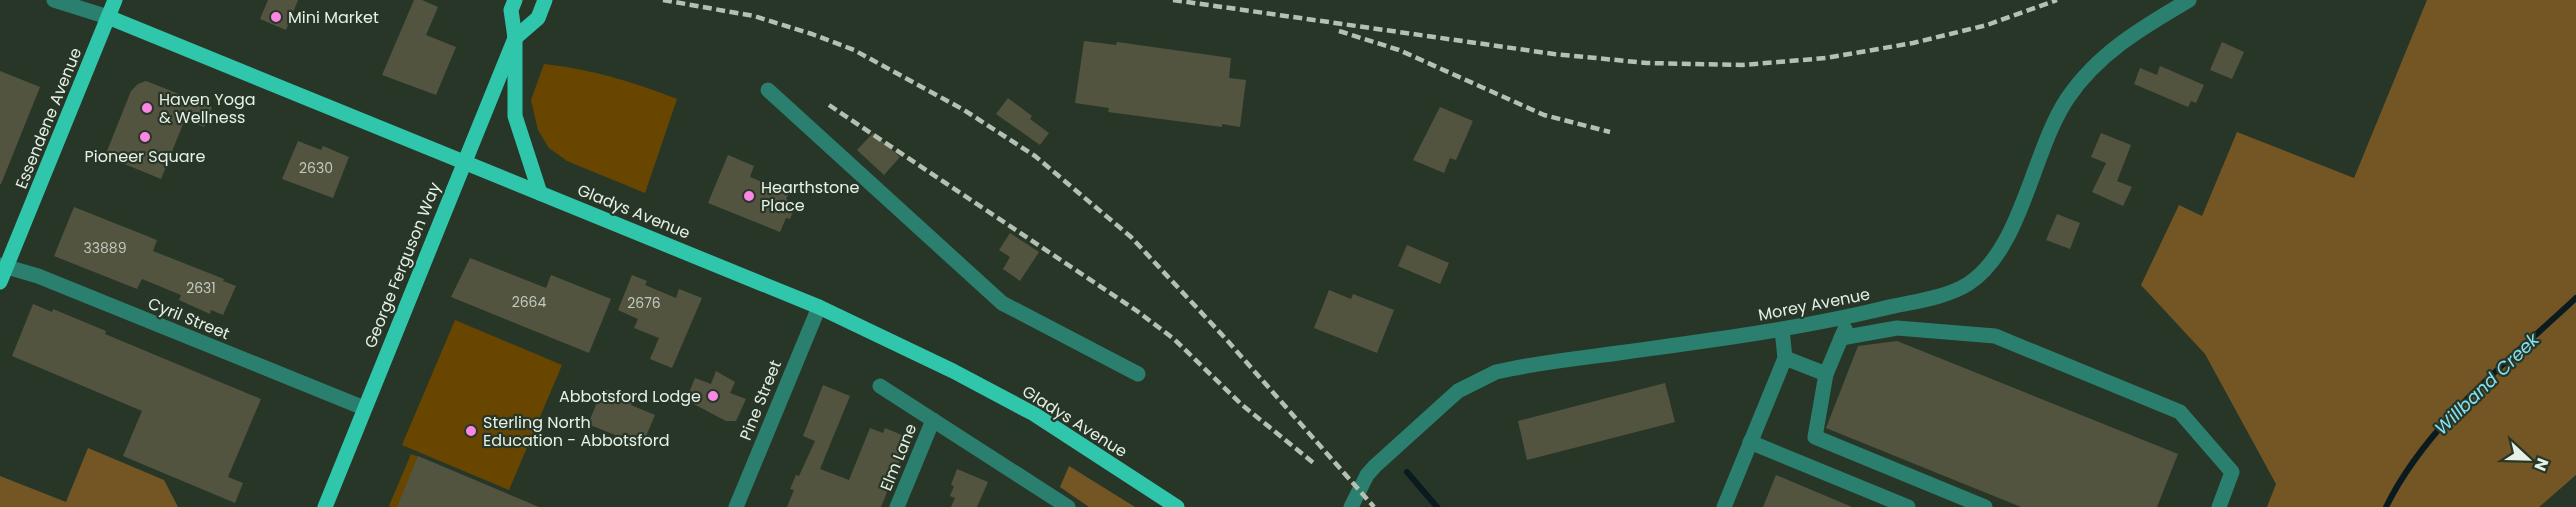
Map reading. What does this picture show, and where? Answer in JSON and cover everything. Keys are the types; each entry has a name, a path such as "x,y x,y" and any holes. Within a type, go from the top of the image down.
{"main road":[{"name":"Essendene Avenue","path":"0,282 3,266 115,0"},
{"name":"George Ferguson Way","path":"515,0 511,10 515,38"},
{"name":"George Ferguson Way","path":"325,507 515,38 538,18 545,0"},
{"name":"Gladys Avenue","path":"108,17 819,307 953,371 1034,414 1177,507"},
{"path":"515,38 515,116 540,193"}],"street":[{"name":"Gladys Avenue","path":"54,0 108,17"},
{"name":"Morey Avenue","path":"1352,507 1367,475 1375,466 1438,407 1458,391 1479,379 1517,368 1782,330 1940,295 1968,284 1991,261 2009,235 2050,129 2067,99 2091,69 2126,38 2189,0"},
{"path":"768,90 1002,303 1138,374"},
{"name":"Cyril Street","path":"3,266 38,276 364,408"},
{"name":"Pine Street","path":"736,507 819,307"},
{"path":"1850,316 1826,375 1815,437 1985,507"},
{"path":"1841,338 1897,328 1995,336 2180,412 2232,472 2219,507"},
{"path":"1724,507 1785,358 1782,330"},
{"path":"1785,358 1826,375"},
{"path":"880,386 1058,504"},
{"name":"Elm Lane","path":"897,507 933,420"},
{"path":"1750,442 1908,507"}],"shaded area":[{"path":"2427,0 2576,0 2576,475 2539,507 2267,507 2276,484 2205,354 2141,285 2179,205 2202,216 2237,132 2354,178"},
{"path":"544,64 612,77 677,99 645,193 567,161 549,148 538,130 531,100"},
{"path":"455,320 562,365 509,490 402,445"},
{"path":"88,448 164,480 178,507 0,507 0,476 66,502"},
{"path":"411,454 439,465 421,507 391,507 389,506"},
{"path":"1069,466 1135,507 1089,507 1060,487"}],"building":[{"name":"Mini Market","path":"268,0 298,0 286,30 260,19"},
{"path":"414,0 422,0 438,7 426,35 456,47 436,95 382,75"},
{"path":"1084,41 1116,45 1117,42 1231,58 1229,78 1246,80 1240,127 1222,124 1222,127 1108,112 1109,108 1075,103"},
{"path":"2222,42 2244,52 2232,79 2210,70"},
{"path":"2160,66 2204,85 2196,103 2191,101 2188,107 2134,84 2140,68 2157,75"},
{"path":"0,71 40,87 1,184 0,184"},
{"name":"Pioneer Square","path":"146,81 212,107 204,127 185,119 161,179 105,156 131,91 138,84"},
{"path":"1008,98 1032,116 1030,119 1049,133 1040,145 996,114"},
{"path":"1440,107 1473,121 1456,160 1450,158 1444,173 1413,160"},
{"path":"873,133 900,157 884,175 857,150"},
{"path":"2101,133 2131,145 2117,181 2132,187 2123,206 2092,192 2106,163 2091,157"},
{"path":"298,141 321,150 323,146 349,157 333,198 282,179"},
{"name":"Hearthstone Place","path":"728,155 754,166 750,177 789,193 786,199 796,204 790,219 786,218 780,232 708,203"},
{"path":"74,207 157,240 153,251 236,286 223,315 211,310 210,314 179,300 181,295 142,279 137,289 54,256"},
{"path":"2057,214 2080,223 2070,249 2046,240"},
{"path":"1010,233 1039,252 1020,281 1003,269 1010,257 999,250"},
{"path":"1407,245 1449,263 1440,284 1398,266"},
{"path":"470,258 546,288 551,275 611,299 589,353 451,297"},
{"path":"632,275 647,281 645,285 676,298 679,289 702,298 672,368 650,359 659,338 634,328 638,319 618,310"},
{"path":"1329,290 1351,299 1353,294 1394,310 1377,353 1314,328"},
{"path":"33,304 52,312 53,309 106,331 105,334 261,399 228,477 243,483 235,503 123,456 142,411 12,356"},
{"path":"1897,341 2178,454 2157,507 2021,507 1826,428 1858,346"},
{"name":"Abbotsford Lodge","path":"716,371 735,382 730,393 746,399 736,421 726,421 686,400 695,378 711,384"},
{"path":"1665,383 1675,422 1527,460 1518,421"},
{"path":"823,385 850,396 820,469 849,480 870,428 883,433 885,428 909,438 881,507 787,507 794,490 790,489 796,475 799,476 815,441 803,436"},
{"path":"605,389 633,400 631,405 655,415 642,446 588,424 601,393 604,394"},
{"path":"418,456 539,507 397,507"},
{"path":"957,469 988,482 977,507 951,507 955,498 950,496 954,486 951,485"},
{"path":"1776,475 1852,507 1763,507"}],"waterway":[{"name":"Willband Creek","path":"2386,507 2403,476 2447,420 2497,370 2576,298"},
{"name":"Willband Creek","path":"1407,472 1437,507"}],"railway":[{"path":"663,0 754,16 854,50 964,110 1035,156 1131,237 1225,338 1374,507"},
{"path":"1173,0 1554,54 1647,63 1742,65 1826,58 1913,43 1987,25 2057,0"},
{"path":"1339,31 1399,50 1544,115 1610,132"},
{"path":"829,105 1137,311 1174,339 1241,404 1316,465"}],"place":[{"name":"Mini Market","path":"276,17"},
{"name":"Haven Yoga & Wellness","path":"147,108"},
{"name":"Pioneer Square","path":"145,137"},
{"name":"Hearthstone Place","path":"749,196"},
{"name":"Abbotsford Lodge","path":"713,396"},
{"name":"Sterling North Education - Abbotsford","path":"471,431"}]}
